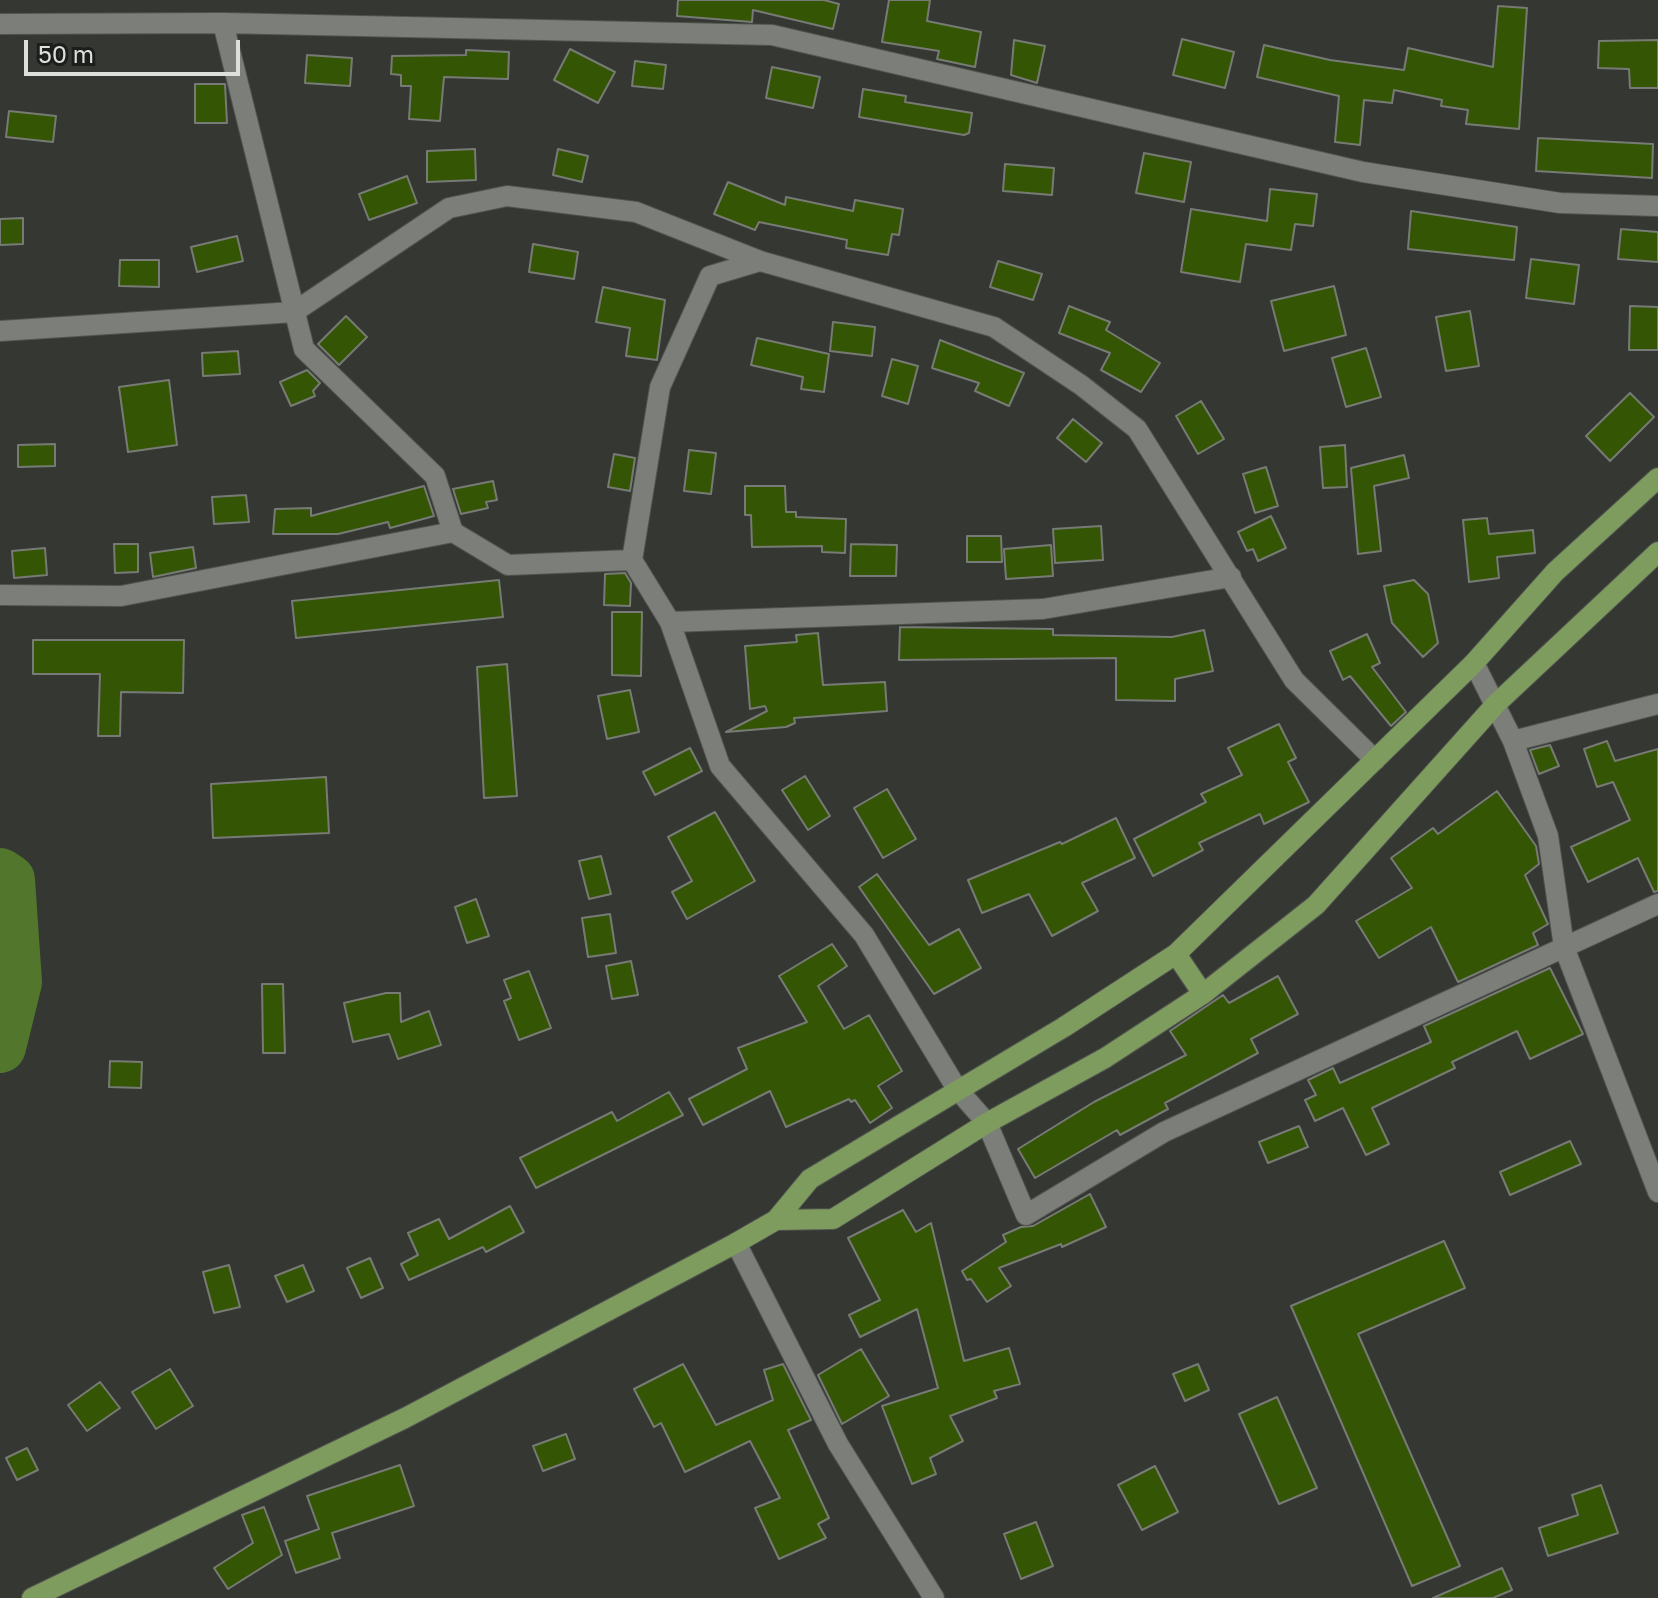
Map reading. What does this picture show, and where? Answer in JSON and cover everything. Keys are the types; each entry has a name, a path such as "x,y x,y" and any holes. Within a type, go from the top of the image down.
{"main road":[{"path":"32,1598 405,1418 736,1243 776,1220 810,1179 1064,1027 1176,954 1474,663 1555,572 1658,478"},
{"path":"776,1220 833,1219 987,1123 1105,1058 1203,994 1316,905 1496,704 1658,552"},
{"path":"1176,954 1203,994"}],"street":[{"path":"223,23 304,349 435,476 453,532 508,565 632,560"},
{"path":"0,24 223,23 772,35 1363,172 1560,203 1658,206"},
{"path":"0,331 294,312 449,208 507,196 636,212 760,261 994,327 1081,385 1137,429 1294,680 1375,760"},
{"path":"760,261 710,276 660,387 632,560 670,622 720,766 864,935 957,1089 987,1123 1026,1215 1164,1132 1658,904"},
{"path":"0,595 121,596 453,532"},
{"path":"670,622 1043,609 1231,577"},
{"path":"1474,663 1513,741 1548,836 1564,947 1658,1192"},
{"path":"1513,741 1658,704"},
{"path":"736,1243 838,1444 934,1598"}],"building":[{"path":"678,0 824,0 839,4 833,29 753,10 752,22 677,16"},
{"path":"889,0 930,0 927,21 981,32 975,67 937,59 939,51 882,42"},
{"path":"1498,6 1527,8 1519,129 1466,124 1468,110 1441,106 1442,100 1394,90 1392,103 1364,100 1360,145 1335,142 1339,96 1257,77 1264,45 1330,60 1404,70 1408,48 1493,67"},
{"path":"1182,39 1234,52 1225,88 1173,75"},
{"path":"1014,40 1045,46 1037,83 1011,75"},
{"path":"1658,40 1658,88 1630,88 1629,69 1598,68 1599,41"},
{"path":"570,49 615,72 598,103 554,80"},
{"path":"466,50 509,52 508,79 444,77 440,121 409,119 411,86 401,86 401,75 391,74 392,56 466,55"},
{"path":"307,55 352,58 350,86 305,83"},
{"path":"635,61 666,65 663,89 632,86"},
{"path":"772,67 820,77 813,108 766,98"},
{"path":"195,84 225,84 227,123 195,123"},
{"path":"863,89 906,96 905,102 972,113 969,133 964,135 859,117"},
{"path":"9,111 56,116 53,142 6,137"},
{"path":"1538,138 1653,144 1652,178 1536,171"},
{"path":"475,149 476,180 427,182 427,151"},
{"path":"558,149 588,156 582,182 553,175"},
{"path":"1144,153 1191,162 1184,202 1136,193"},
{"path":"1005,164 1054,168 1052,195 1003,191"},
{"path":"407,176 417,203 369,220 359,194"},
{"path":"728,182 785,205 786,197 853,211 855,200 903,209 899,235 892,234 888,255 846,248 847,240 759,222 755,230 714,214"},
{"path":"1270,189 1317,194 1313,226 1295,224 1291,250 1246,244 1240,282 1181,272 1191,209 1267,221"},
{"path":"1411,211 1517,227 1514,260 1408,249"},
{"path":"23,218 23,244 0,245 0,219"},
{"path":"1621,229 1658,232 1658,262 1618,259"},
{"path":"237,236 243,261 197,272 191,247"},
{"path":"533,244 578,252 574,279 529,272"},
{"path":"1531,259 1579,265 1574,304 1526,298"},
{"path":"120,260 159,260 159,287 119,286"},
{"path":"998,261 1042,274 1033,300 990,287"},
{"path":"1334,286 1346,335 1284,351 1271,301"},
{"path":"603,287 665,300 657,360 626,356 630,328 596,322"},
{"path":"1069,306 1110,322 1106,330 1160,363 1141,392 1101,370 1110,353 1059,333"},
{"path":"1630,306 1658,307 1658,350 1629,350"},
{"path":"1470,311 1479,366 1446,371 1436,317"},
{"path":"346,316 367,337 339,365 318,344"},
{"path":"833,322 875,327 872,356 830,351"},
{"path":"757,338 829,354 824,392 801,389 803,377 751,365"},
{"path":"940,340 1024,373 1009,406 975,391 979,383 932,368"},
{"path":"1366,348 1381,397 1346,407 1332,358"},
{"path":"238,351 240,374 203,376 202,353"},
{"path":"892,359 918,366 908,404 882,396"},
{"path":"307,370 320,383 313,391 315,396 291,406 280,382"},
{"path":"169,380 177,445 128,452 119,387"},
{"path":"1630,393 1654,417 1610,461 1586,436"},
{"path":"1201,401 1224,439 1198,454 1176,416"},
{"path":"1073,419 1102,443 1086,462 1057,438"},
{"path":"55,444 55,466 18,467 18,445"},
{"path":"1345,445 1347,487 1323,488 1320,447"},
{"path":"689,450 716,453 711,494 684,491"},
{"path":"614,454 635,458 630,491 608,487"},
{"path":"1404,455 1409,478 1374,486 1381,551 1358,554 1351,468"},
{"path":"1266,467 1278,506 1255,513 1243,474"},
{"path":"493,481 497,500 486,502 488,508 461,514 453,489"},
{"path":"424,486 434,516 390,528 388,522 338,534 273,534 275,509 311,508 311,516"},
{"path":"745,486 785,486 786,512 796,512 796,517 846,519 845,553 822,552 822,546 752,547 751,515 745,515"},
{"path":"246,495 249,522 214,524 212,497"},
{"path":"1271,516 1286,548 1258,561 1253,549 1247,551 1238,532"},
{"path":"1487,518 1489,534 1533,530 1535,553 1497,557 1499,578 1469,582 1463,520"},
{"path":"1101,526 1103,560 1055,563 1053,529"},
{"path":"967,536 1001,536 1002,562 967,562"},
{"path":"114,544 138,544 138,572 115,573"},
{"path":"851,544 897,545 896,576 850,576"},
{"path":"1051,545 1053,576 1006,579 1004,549"},
{"path":"193,547 196,568 153,577 150,553"},
{"path":"45,548 47,575 14,578 12,551"},
{"path":"625,573 631,583 630,606 604,605 605,574"},
{"path":"499,580 503,617 296,638 292,601"},
{"path":"1414,580 1428,594 1438,643 1423,657 1392,623 1384,586"},
{"path":"612,612 642,612 641,676 612,675"},
{"path":"900,627 1053,629 1053,635 1172,637 1204,630 1213,671 1175,679 1175,701 1116,700 1116,658 899,660"},
{"path":"818,633 823,685 885,682 887,711 794,718 795,723 786,727 726,732 767,711 765,706 750,709 745,646 797,642 796,635"},
{"path":"1367,634 1380,663 1372,667 1406,712 1391,726 1350,676 1343,680 1330,651"},
{"path":"33,640 184,640 183,693 121,692 120,736 98,736 100,674 33,674"},
{"path":"507,664 517,796 484,798 477,667"},
{"path":"630,690 639,732 607,739 598,696"},
{"path":"1279,724 1296,758 1288,762 1309,802 1264,824 1260,814 1199,843 1203,850 1153,876 1134,839 1206,802 1201,794 1242,775 1228,748"},
{"path":"1607,741 1615,761 1658,749 1658,891 1654,892 1638,858 1588,882 1571,847 1630,820 1613,782 1597,787 1584,749"},
{"path":"1550,745 1559,766 1539,774 1530,750"},
{"path":"690,748 702,771 655,795 643,772"},
{"path":"805,776 830,816 808,830 782,790"},
{"path":"326,777 329,833 213,838 211,784"},
{"path":"887,789 916,839 883,858 854,808"},
{"path":"1497,791 1536,846 1539,864 1525,875 1548,924 1533,933 1538,945 1458,982 1431,927 1379,958 1356,921 1412,888 1391,858 1433,828 1438,834"},
{"path":"715,812 755,881 687,919 672,892 692,881 668,837"},
{"path":"1116,818 1135,858 1082,883 1098,911 1052,936 1029,894 982,913 968,880 1060,842 1062,844"},
{"path":"601,856 611,894 589,899 579,861"},
{"path":"877,874 929,945 959,929 981,968 934,994 859,887"},
{"path":"476,899 489,936 467,943 455,907"},
{"path":"610,914 616,953 588,957 582,918"},
{"path":"832,944 847,966 818,986 844,1029 869,1015 902,1071 878,1086 892,1108 870,1123 855,1100 851,1102 849,1099 786,1127 770,1091 703,1125 689,1099 747,1069 738,1048 807,1022 779,976"},
{"path":"631,961 638,995 612,999 606,966"},
{"path":"1550,968 1583,1034 1530,1059 1517,1031 1452,1062 1455,1068 1372,1108 1389,1144 1366,1155 1343,1108 1315,1121 1305,1100 1316,1095 1308,1080 1333,1068 1340,1083 1431,1042 1424,1026"},
{"path":"529,971 551,1028 519,1040 504,1001 511,998 504,980"},
{"path":"1278,976 1298,1014 1251,1039 1258,1053 1165,1103 1168,1109 1120,1135 1117,1130 1035,1178 1018,1149 1094,1102 1186,1055 1170,1031 1223,995 1229,1003"},
{"path":"262,984 283,984 285,1053 263,1053"},
{"path":"386,993 400,993 401,1022 429,1011 441,1045 398,1059 389,1034 353,1042 344,1003"},
{"path":"110,1061 142,1062 141,1088 109,1087"},
{"path":"669,1092 683,1115 536,1188 520,1158 612,1112 617,1121"},
{"path":"1299,1126 1308,1147 1268,1163 1259,1142"},
{"path":"1570,1141 1581,1164 1510,1195 1500,1172"},
{"path":"1090,1194 1106,1227 1062,1247 1061,1244 999,1268 1011,1286 987,1302 971,1279 967,1280 962,1271 1006,1242 1003,1235 1021,1227 1033,1226"},
{"path":"510,1206 524,1232 486,1252 483,1247 409,1280 401,1264 418,1255 408,1233 439,1219 449,1239"},
{"path":"903,1210 916,1232 931,1223 964,1361 1009,1348 1020,1384 994,1391 997,1398 950,1416 963,1441 930,1458 936,1474 912,1484 882,1406 938,1388 917,1309 860,1337 849,1315 880,1300 848,1238"},
{"path":"1444,1241 1465,1288 1358,1334 1460,1566 1412,1586 1291,1306"},
{"path":"370,1258 383,1288 361,1298 347,1268"},
{"path":"229,1265 240,1307 214,1313 203,1272"},
{"path":"303,1265 314,1291 287,1302 275,1276"},
{"path":"861,1349 889,1396 842,1424 818,1375"},
{"path":"683,1364 716,1425 773,1400 764,1370 783,1364 811,1420 788,1430 829,1518 818,1524 826,1538 779,1559 755,1508 780,1498 750,1441 685,1472 661,1423 654,1427 634,1389"},
{"path":"1198,1364 1209,1390 1185,1401 1173,1374"},
{"path":"170,1369 193,1406 156,1429 132,1392"},
{"path":"100,1382 120,1408 87,1431 68,1405"},
{"path":"1277,1397 1317,1488 1279,1504 1239,1414"},
{"path":"566,1434 575,1459 543,1471 533,1446"},
{"path":"27,1448 38,1470 17,1480 6,1458"},
{"path":"400,1465 414,1506 332,1533 340,1558 296,1573 285,1541 319,1529 307,1496"},
{"path":"1155,1466 1178,1512 1142,1530 1118,1485"},
{"path":"1601,1485 1618,1533 1548,1556 1539,1528 1578,1515 1572,1495"},
{"path":"264,1507 282,1555 228,1589 214,1568 253,1543 242,1515"},
{"path":"1036,1522 1053,1566 1021,1579 1004,1534"},
{"path":"1502,1568 1512,1590 1493,1598 1433,1598"}],"waterway":[{"path":"0,874 9,880 16,982 0,1047"}]}
